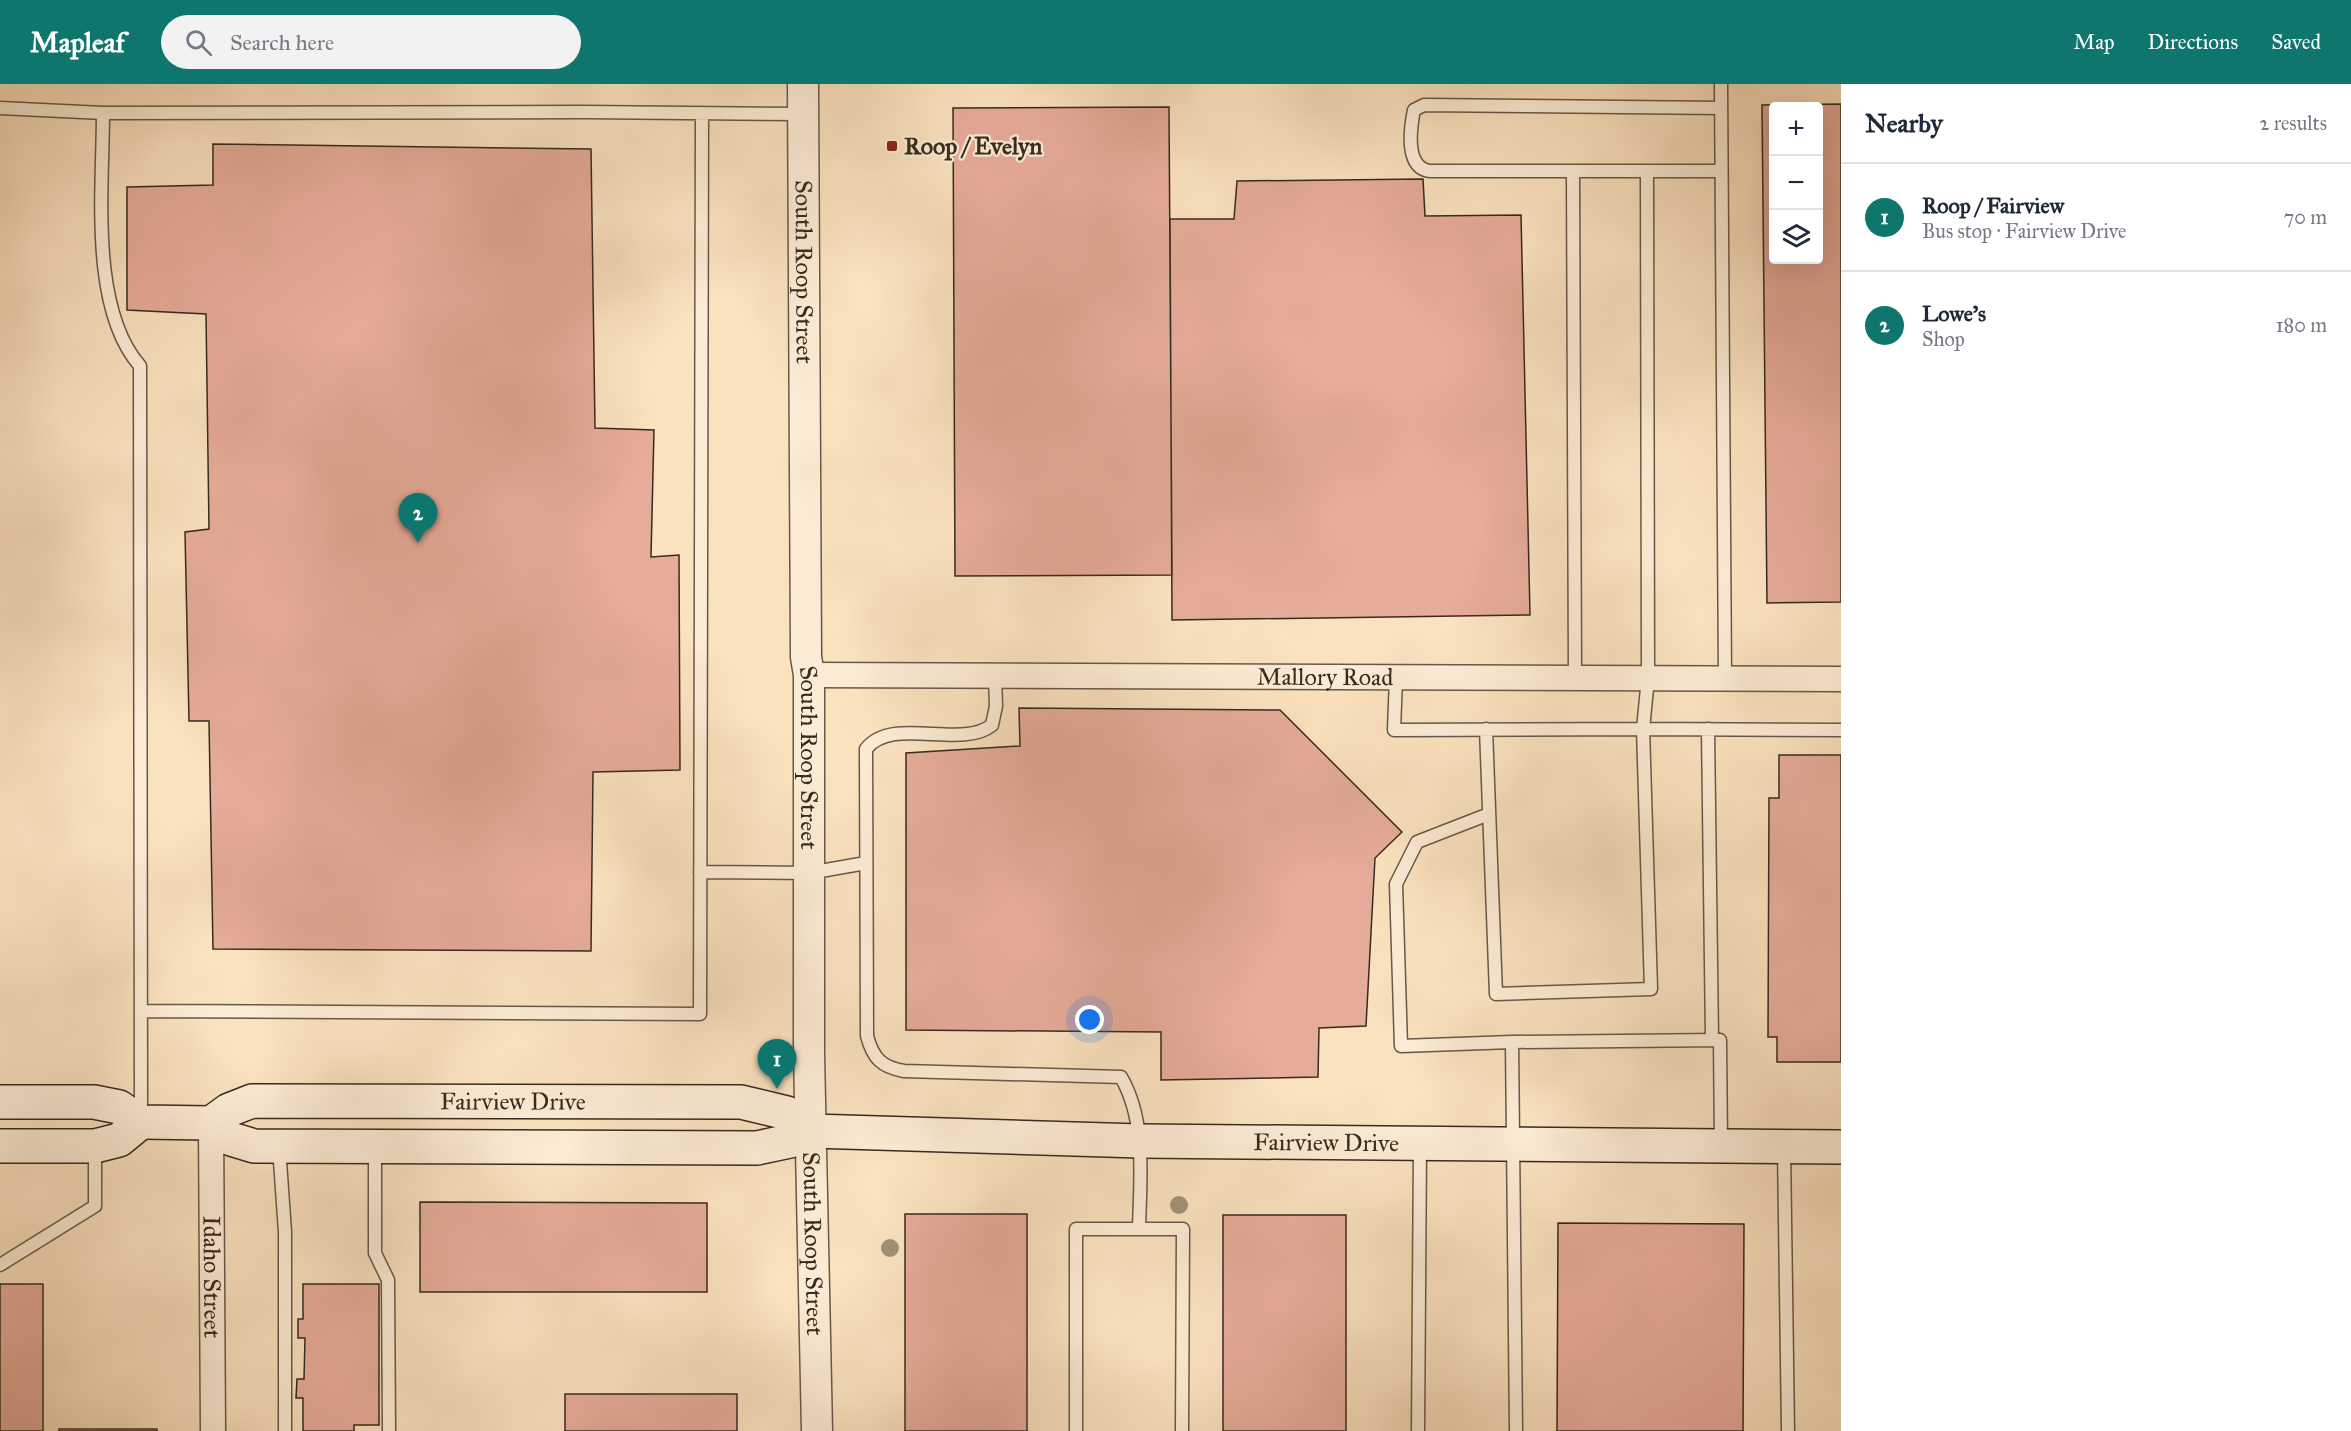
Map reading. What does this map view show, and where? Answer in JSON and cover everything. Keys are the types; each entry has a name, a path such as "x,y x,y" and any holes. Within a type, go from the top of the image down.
{"main road":[{"name":"Fairview Drive","path":"812,1131 787,1113 741,1102 252,1101 229,1110 211,1123 231,1139 254,1146 757,1148 790,1141 812,1131 1140,1141 1841,1147"},
{"path":"0,1102 94,1102 120,1107 141,1122 211,1123"},
{"path":"0,1146 95,1146 120,1140 141,1122"}],"street":[{"name":"South Roop Street","path":"802,84 806,359 803,401 806,657 809,675 809,1054 817,1431"},
{"name":"Mallory Road","path":"809,675 1841,679"},
{"name":"Idaho Street","path":"211,1123 213,1431"}],"lane":[{"path":"1720,84 1725,678"},
{"path":"1721,108 1424,105 1414,110 1413,158 1415,165 1421,170 1721,171"},
{"path":"0,108 103,113 804,114"},
{"path":"103,113 103,258 106,285 116,328 130,354 140,366 141,1122"},
{"path":"142,1011 700,1014 702,113"},
{"path":"1574,171 1575,678"},
{"path":"1486,729 1496,994 1651,989 1643,729 1648,678 1647,171"},
{"path":"995,676 996,706 992,725 987,729 972,733 885,735 872,742 866,749 867,1036 876,1060 888,1068 904,1071 1121,1077 1130,1093 1140,1141 1139,1229"},
{"path":"1396,677 1394,730 1841,730"},
{"path":"1708,729 1712,1040"},
{"path":"1489,814 1417,842 1396,884 1401,1046 1512,1042 1720,1040 1721,1147"},
{"path":"700,872 809,873 866,863"},
{"path":"1512,1042 1516,1431"},
{"path":"1418,1431 1420,1145"},
{"path":"0,1265 95,1206 95,1146"},
{"path":"279,1146 285,1232 285,1431"},
{"path":"375,1147 375,1253 388,1280 389,1431"},
{"path":"1784,1147 1788,1431"},
{"path":"1076,1431 1076,1229 1184,1229 1182,1431"}],"building":[{"path":"1823,104 1841,104 1841,602 1767,603 1762,105 1769,105 1769,264 1823,264"},
{"path":"1169,107 1172,575 955,576 953,108"},
{"path":"213,144 591,149 595,428 654,430 651,557 679,555 680,770 593,772 591,951 213,949 209,721 189,721 185,532 209,529 206,314 127,310 127,187 213,185"},
{"path":"1423,179 1425,216 1521,215 1530,615 1172,620 1170,219 1234,219 1237,181"},
{"path":"1019,708 1280,710 1402,832 1375,858 1366,1026 1319,1028 1318,1077 1161,1080 1161,1032 906,1030 906,753 1020,746"},
{"path":"1779,755 1841,755 1841,1062 1777,1062 1777,1037 1768,1037 1769,798 1779,798"},
{"path":"420,1202 707,1203 707,1292 420,1292"},
{"path":"905,1214 1027,1214 1027,1431 905,1431"},
{"path":"1223,1215 1346,1215 1346,1431 1223,1431"},
{"path":"1558,1223 1744,1224 1743,1431 1557,1431"},
{"path":"0,1284 43,1284 43,1431 0,1431"},
{"path":"303,1284 379,1284 379,1425 354,1425 354,1431 303,1431 303,1398 296,1398 297,1379 304,1379 305,1338 298,1338 298,1319 303,1319"},
{"path":"565,1394 737,1394 737,1431 565,1431"},
{"path":"59,1429 157,1429 157,1431 59,1431"}],"place":[{"name":"Roop / Evelyn","path":"892,146"},
{"name":"Lowe's","path":"418,543"},
{"name":"Roop / Fairview","path":"777,1089"}]}
